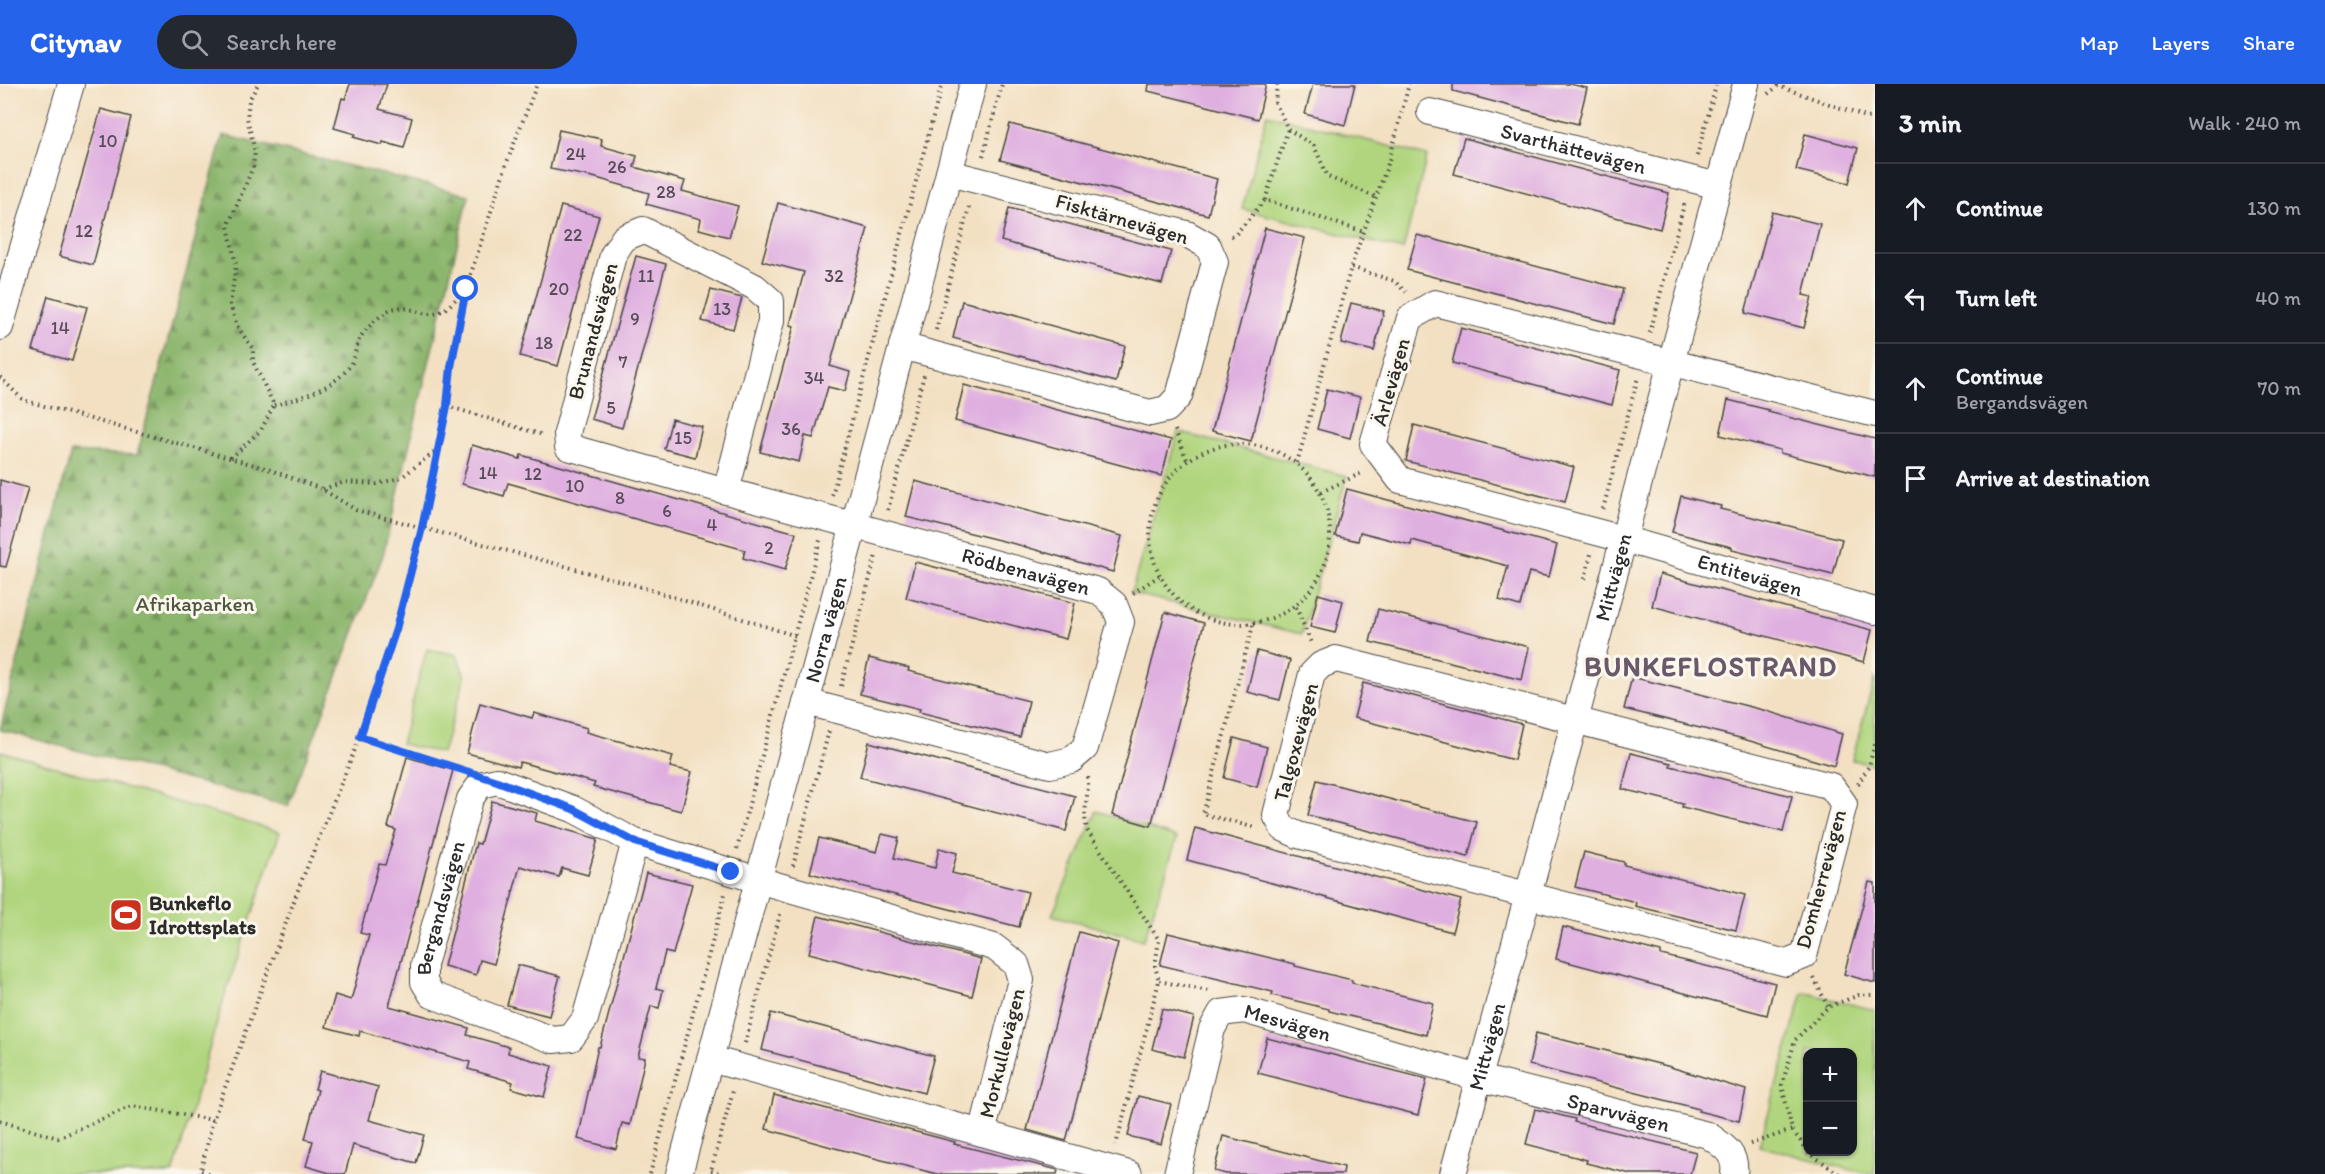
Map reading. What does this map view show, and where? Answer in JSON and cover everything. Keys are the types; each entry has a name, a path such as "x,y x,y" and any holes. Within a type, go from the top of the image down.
{"street":[{"path":"0,327 71,84"},
{"name":"Norra vägen","path":"679,1174 973,84"},
{"name":"Mittvägen","path":"1453,1174 1745,88"},
{"name":"Svarthättevägen","path":"1430,112 1718,186"},
{"name":"Fisktärnevägen","path":"949,173 1188,234 1208,246 1215,262 1179,396 1167,409"},
{"name":"Brunandsvägen","path":"568,447 567,433 613,255 624,238 643,230 755,287 771,301 771,321 726,492"},
{"path":"1425,309 1436,303 1875,414"},
{"name":"Ärlevägen","path":"1425,309 1410,318 1373,444 1400,480 1623,539"},
{"path":"902,346 1150,413 1167,409"},
{"path":"568,447 726,492 854,525"},
{"name":"Rödbenavägen","path":"854,525 1098,591 1114,604 1121,622 1085,748"},
{"name":"Entitevägen","path":"1623,539 1875,611"},
{"name":"Talgoxevägen","path":"1528,894 1299,835 1283,828 1276,815 1312,674 1321,665 1336,659 1575,719"},
{"path":"806,702 1050,765 1071,760 1085,748"},
{"name":"Domherrevägen","path":"1528,894 1786,963 1804,956 1844,804 1831,786 1575,719"},
{"path":"497,781 573,809 635,842 758,880"},
{"name":"Bergandsvägen","path":"497,781 480,785 470,799 424,965 424,982 432,995 554,1040 571,1038 585,1020 635,842"},
{"name":"Morkullevägen","path":"710,1059 982,1133 1021,980 1016,964 994,947 758,880"},
{"name":"Mesvägen","path":"1178,1174 1212,1029 1221,1013 1244,1010 1479,1077"},
{"name":"Sparvvägen","path":"1479,1077 1708,1136 1732,1162"},
{"path":"982,1133 1119,1171"}],"path":[{"path":"258,84 249,100 247,118 255,152 253,167 228,226 236,265 230,306 237,326 253,349 253,362 274,405"},
{"path":"211,1174 200,1173 213,1120 301,882 360,737 396,629 422,528 447,406 451,367 466,289 507,162 537,84"},
{"path":"650,1174 942,84"},
{"path":"723,1174 711,1172 1002,84"},
{"path":"1277,84 1275,102 1288,129 1314,146 1329,177 1376,197"},
{"path":"1297,463 1351,267 1389,161 1409,84"},
{"path":"1709,84 1745,88 1762,97 1778,85 1875,120"},
{"path":"1208,246 1234,235 1265,200 1288,129"},
{"path":"1265,200 1364,232"},
{"path":"1351,267 1394,281 1425,309"},
{"path":"231,459 261,430 274,405 297,399 330,384 351,365 360,338 392,308 412,308 432,314 445,309 466,289"},
{"path":"0,377 23,400 265,468 322,489 356,510 635,585 821,645"},
{"path":"447,406 542,434 568,447"},
{"path":"1167,409 1187,460"},
{"path":"1242,443 1272,448 1297,463 1311,476 1322,492 1332,533 1323,574 1296,606 1276,619 1253,625 1216,622 1183,605 1159,576 1150,545 1151,513 1165,484 1187,460 1214,447 1242,443"},
{"path":"322,489 345,482 377,484 402,477 438,449"},
{"path":"1322,492 1386,462"},
{"path":"1296,606 1321,665"},
{"path":"1253,625 1203,814 1256,828 1276,815"},
{"path":"360,737 497,781"},
{"path":"1844,804 1869,766 1875,745"},
{"path":"1085,748 1089,793 1084,820 1087,830 1159,940 1155,966 1159,981 1119,1171"},
{"path":"1804,956 1827,1007"},
{"path":"1159,981 1213,992 1221,1013"},
{"path":"1803,1144 1792,1130 1782,1085 1795,1040 1827,1007 1859,995 1875,995"},
{"path":"0,1120 58,1138 132,1106 213,1120"},
{"path":"1732,1162 1792,1130"},
{"path":"1815,1156 1839,1174"}],"green space":[{"path":"1267,114 1427,156 1403,250 1242,209"},
{"name":"Afrikaparken","path":"223,135 469,195 383,555 288,806 0,730 71,452 137,455"},
{"path":"1178,432 1347,476 1302,634 1131,593"},
{"path":"427,649 457,655 465,677 442,753 401,744"},
{"path":"1875,677 1875,765 1852,760"},
{"name":"Bunkeflo Idrottsplats","path":"0,751 280,832 224,998 173,1174 0,1174"},
{"path":"1097,811 1177,838 1144,940 1052,915"},
{"path":"1803,992 1875,1010 1875,1174 1759,1146"}],"building":[{"path":"350,84 387,84 379,109 412,118 404,148 353,137 355,134 334,128 342,98 345,99"},
{"path":"1149,84 1266,84 1258,119 1148,91"},
{"path":"1313,84 1355,84 1345,125 1305,114"},
{"path":"1453,84 1570,84 1587,88 1578,124 1453,91"},
{"path":"101,109 131,117 93,265 59,256"},
{"path":"1010,124 1217,179 1208,215 1000,160"},
{"path":"559,130 602,139 601,146 637,156 634,167 685,181 682,191 738,206 729,237 699,229 701,219 646,204 649,193 593,177 550,169"},
{"path":"1805,134 1858,148 1849,183 1796,170"},
{"path":"1464,138 1669,193 1660,229 1454,174"},
{"path":"778,203 868,228 830,366 850,372 845,391 828,387 813,438 805,436 799,462 760,452 794,326 790,325 804,272 762,261"},
{"path":"561,206 599,216 558,366 520,356"},
{"path":"1009,208 1171,251 1162,284 1001,241"},
{"path":"1772,212 1820,224 1803,295 1812,297 1804,328 1745,313"},
{"path":"1265,228 1305,238 1251,441 1212,431"},
{"path":"1417,235 1623,289 1614,324 1407,270"},
{"path":"636,256 666,264 622,428 591,419"},
{"path":"711,290 742,298 733,329 702,321"},
{"path":"48,296 87,307 72,361 33,350"},
{"path":"962,301 1125,346 1116,382 953,338"},
{"path":"1351,303 1384,311 1374,351 1341,343"},
{"path":"1461,328 1620,370 1612,405 1452,363"},
{"path":"964,385 1171,440 1162,476 955,421"},
{"path":"1327,389 1360,397 1350,438 1317,429"},
{"path":"1728,400 1875,439 1875,477 1720,435"},
{"path":"672,419 702,427 695,457 664,449"},
{"path":"1414,425 1574,467 1565,502 1406,461"},
{"path":"472,445 520,459 521,455 796,533 785,570 743,558 745,550 508,483 504,496 462,484"},
{"path":"0,480 28,488 6,567 0,566"},
{"path":"915,481 1122,536 1113,572 1019,545 906,517"},
{"path":"1347,489 1557,545 1549,577 1529,572 1520,606 1499,600 1508,566 1412,540 1411,545 1360,532 1358,541 1335,536"},
{"path":"1681,496 1721,506 1720,509 1842,539 1833,575 1732,550 1732,547 1672,532"},
{"path":"915,562 1075,603 1066,639 906,598"},
{"path":"1660,574 1872,630 1864,662 1652,606"},
{"path":"1318,594 1343,601 1335,633 1310,627"},
{"path":"1378,609 1529,647 1522,680 1370,642"},
{"path":"1165,612 1204,623 1151,826 1112,815"},
{"path":"1257,651 1290,660 1280,700 1247,692"},
{"path":"869,658 909,668 908,671 1029,701 1020,737 919,712 920,709 860,694"},
{"path":"1632,677 1763,710 1842,734 1834,766 1740,738 1624,709"},
{"path":"1363,683 1522,724 1514,760 1354,718"},
{"path":"480,703 532,718 534,713 587,728 586,732 673,756 670,767 692,772 681,811 593,787 595,783 520,762 518,767 467,753"},
{"path":"1234,738 1267,747 1257,787 1224,778"},
{"path":"869,742 1075,796 1066,831 860,777"},
{"path":"1631,753 1671,763 1670,766 1792,796 1783,832 1682,807 1683,804 1622,789"},
{"path":"407,757 453,770 389,1006 469,1028 467,1035 509,1047 508,1053 552,1066 544,1097 511,1088 513,1082 468,1069 470,1062 360,1031 359,1036 326,1027 335,995 351,1000 369,935 360,933 379,864 385,865 396,830 388,827"},
{"path":"1317,780 1477,822 1468,857 1308,815"},
{"path":"492,801 537,813 535,821 598,839 588,875 562,868 559,877 520,866 494,964 480,960 476,975 444,966 476,843 480,844"},
{"path":"1195,828 1461,900 1452,932 1187,860"},
{"path":"882,834 899,838 894,858 935,868 939,848 957,853 952,873 1028,892 1019,927 810,873 819,838 877,852"},
{"path":"1584,852 1624,862 1624,865 1745,895 1736,930 1635,906 1636,902 1575,887"},
{"path":"646,873 692,884 673,954 665,952 656,988 663,990 659,1008 651,1006 638,1057 645,1058 630,1125 622,1123 616,1149 578,1139 598,1047 600,1047"},
{"path":"1869,882 1875,883 1875,983 1844,974"},
{"path":"818,916 981,959 972,996 809,953"},
{"path":"1563,927 1661,952 1661,955 1775,983 1767,1015 1556,959"},
{"path":"1079,932 1118,943 1066,1141 1027,1130"},
{"path":"1168,933 1295,964 1295,966 1352,980 1352,983 1433,1003 1426,1035 1272,995 1273,992 1160,965"},
{"path":"518,965 560,976 549,1016 507,1005"},
{"path":"1162,1009 1194,1017 1184,1057 1152,1049"},
{"path":"771,1013 934,1056 924,1093 762,1050"},
{"path":"1536,1033 1667,1066 1746,1090 1739,1121 1529,1065"},
{"path":"1267,1038 1427,1079 1418,1115 1258,1073"},
{"path":"320,1071 378,1087 369,1120 424,1135 416,1163 353,1145 345,1174 333,1174 306,1166 313,1141 305,1139 318,1090 315,1089"},
{"path":"774,1095 1058,1170 1057,1174 937,1174 766,1129"},
{"path":"1138,1096 1171,1104 1161,1144 1128,1136"},
{"path":"1535,1109 1575,1119 1574,1122 1696,1152 1690,1174 1631,1174 1526,1144"},
{"path":"1223,1136 1344,1167 1343,1174 1226,1174 1214,1171"}],"place":[{"name":"Bunkeflo Idrottsplats","path":"126,915"}],"district":[{"name":"BUNKEFLOSTRAND","path":"1711,667"}],"route":[{"path":"466,289 451,367 447,406 422,528 396,629 360,737 497,781 573,809 635,842 731,872"}]}
